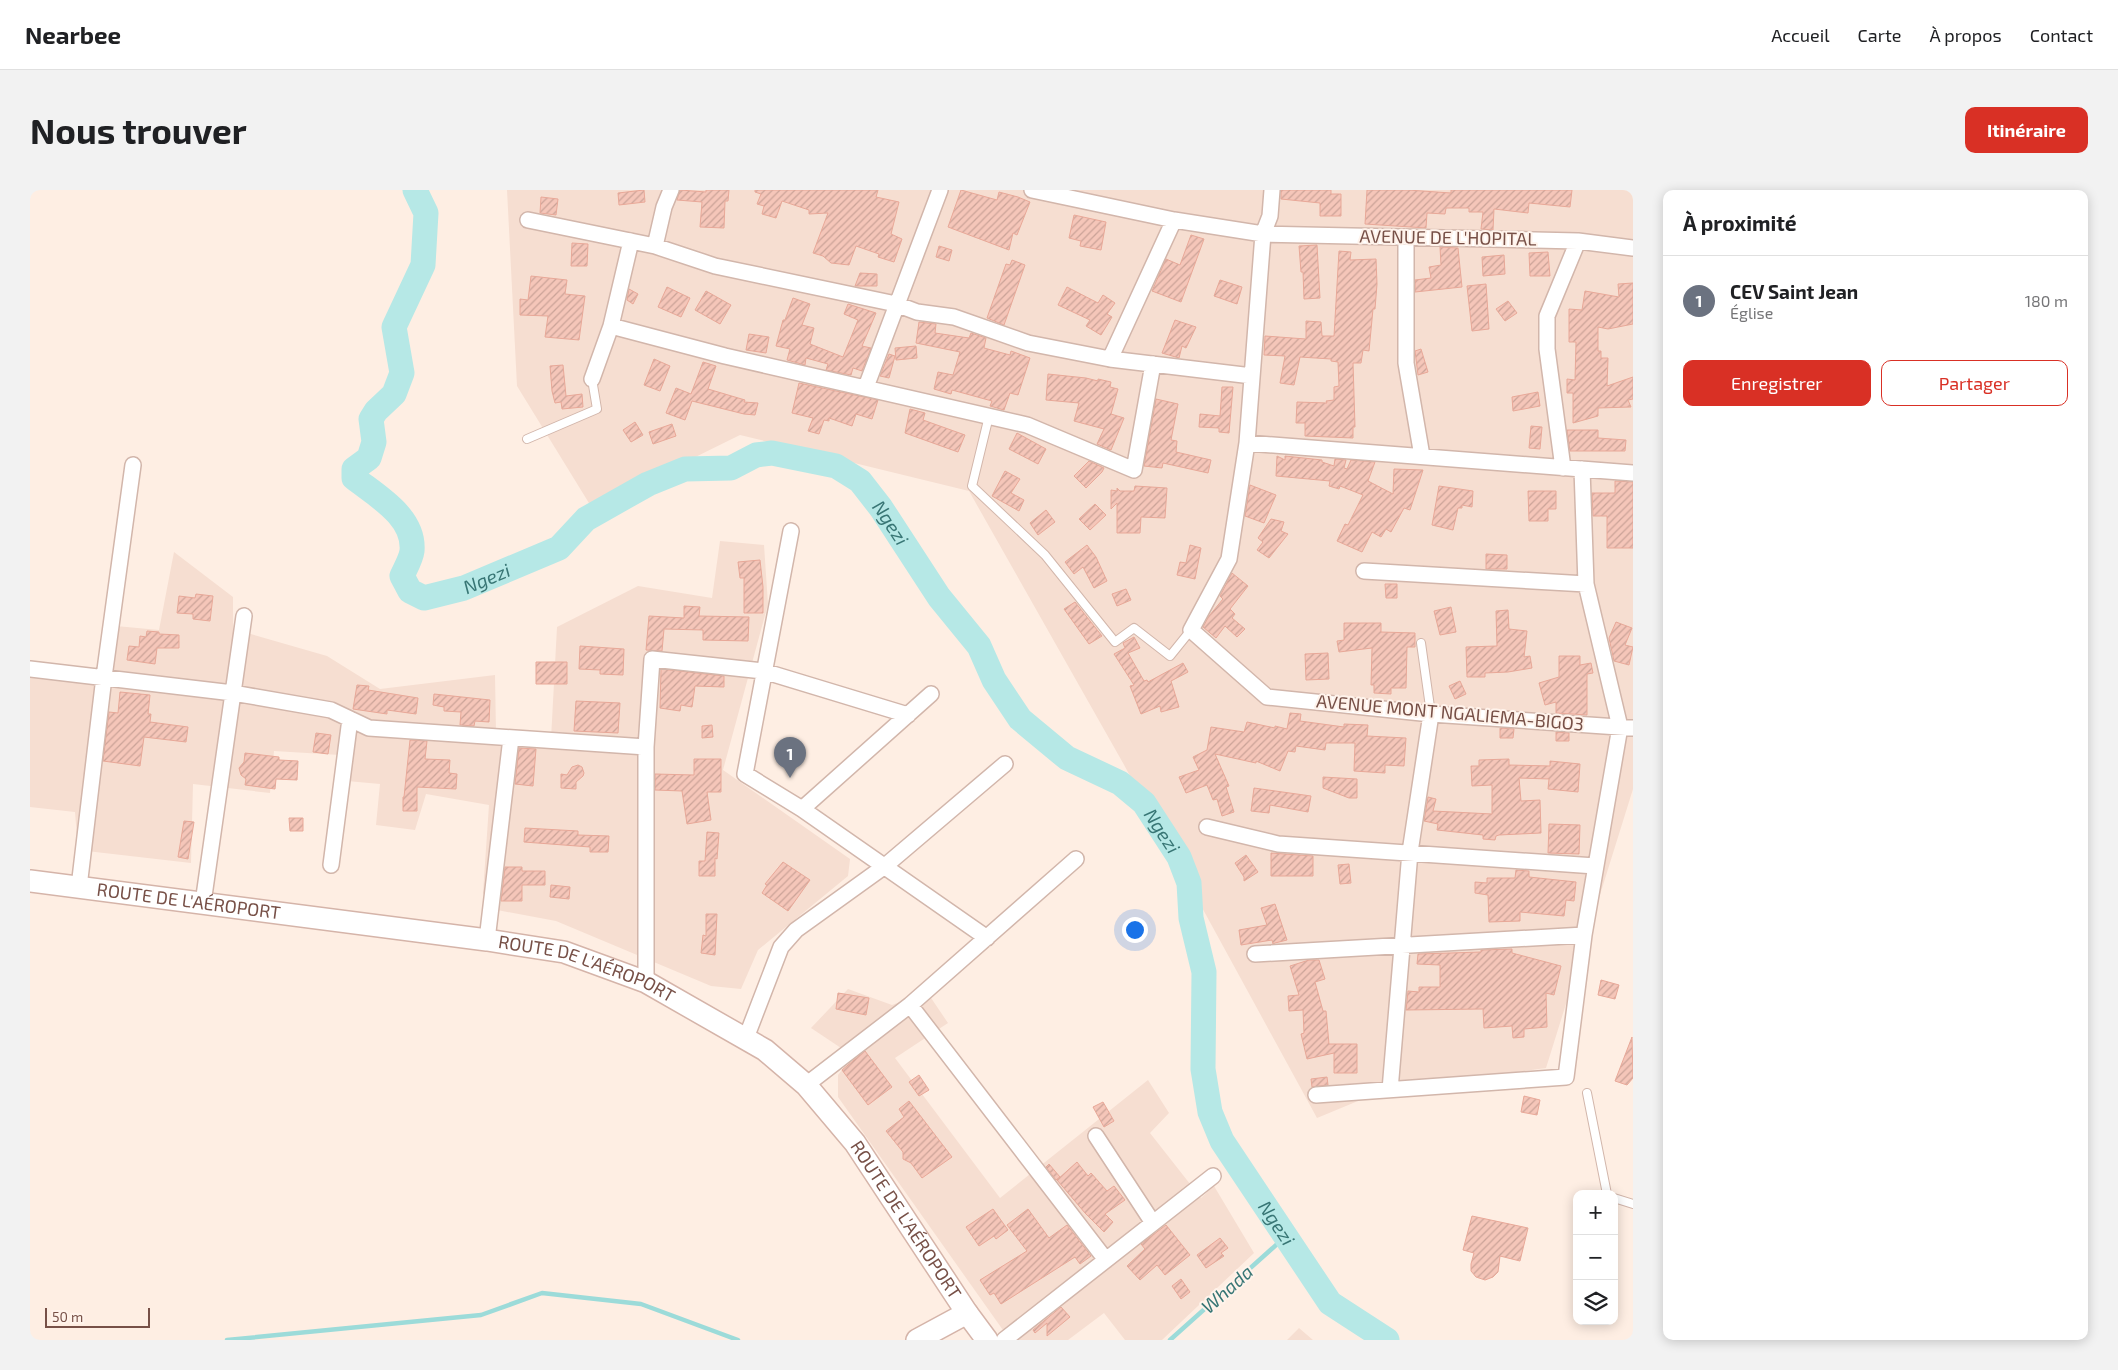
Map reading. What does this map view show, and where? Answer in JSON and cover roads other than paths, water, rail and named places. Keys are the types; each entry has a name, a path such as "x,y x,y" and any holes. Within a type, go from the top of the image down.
{"street":[{"path":"655,246 664,207 671,190"},
{"path":"866,388 940,190"},
{"name":"AVENUE DE L'HOPITAL","path":"1032,190 1174,220 1263,234 1578,241 1633,248"},
{"path":"1191,630 1229,559 1247,443 1263,234 1270,216 1272,190"},
{"path":"528,220 655,246 715,266 896,304 917,312 954,317 1028,343 1110,360 1252,376"},
{"path":"1110,360 1174,220"},
{"path":"1406,237 1406,364 1422,456"},
{"path":"592,379 611,326 631,241"},
{"path":"1563,468 1547,350 1546,316 1578,241"},
{"path":"611,326 725,356 1027,424 1134,470 1153,364"},
{"path":"1247,443 1633,473"},
{"path":"79,887 104,677 134,465"},
{"path":"1316,1095 1566,1077 1584,935 1595,866 1626,728 1586,584 1582,469"},
{"path":"791,531 745,774 802,809 987,938"},
{"path":"1364,571 1586,584"},
{"path":"203,903 244,616"},
{"name":"AVENUE MONT NGALIEMA-BIGO3","path":"1191,630 1267,697 1431,714 1626,728"},
{"path":"646,982 646,747 652,659 763,671 908,715"},
{"path":"30,668 233,693 331,710 369,728 646,747"},
{"path":"802,809 931,694"},
{"path":"1390,1090 1410,852 1431,714"},
{"path":"331,865 350,719"},
{"path":"487,940 511,738"},
{"path":"746,1038 781,947 796,930 885,866 1005,764"},
{"path":"1207,827 1278,844 1595,866"},
{"path":"806,1085 910,1005 1076,860"},
{"name":"ROUTE DE L'AÉROPORT","path":"30,880 487,940 564,952 646,982 765,1050 806,1085 855,1143 967,1313 987,1340"},
{"path":"1255,954 1584,935"},
{"path":"910,1005 1106,1260"},
{"path":"1096,1136 1153,1223"},
{"path":"1004,1340 1213,1176"},
{"path":"917,1340 967,1313"}],"lane":[{"path":"527,439 598,409 592,379"},
{"path":"989,416 972,486 1044,555 1115,642 1134,628 1170,656 1191,630"},
{"path":"1421,643 1431,714"},
{"path":"1587,1093 1606,1190"},
{"path":"1618,1199 1633,1204"}],"waterway":[{"name":"Ngezi","path":"415,190 426,213 423,265 394,327 402,373 394,394 376,411 371,419 374,442 369,458 354,469 354,478 393,508 407,528 411,539 412,551 402,576 410,591 424,598 464,588 559,548 586,519 648,484 685,469 731,468 756,455 772,453 836,466 860,481 881,508 939,597 979,646 994,680 1020,719 1067,758 1120,783 1144,803 1179,857 1189,883 1191,918 1204,972 1203,1069 1210,1112 1222,1141 1330,1303 1387,1340"},
{"name":"Whada","path":"1170,1340 1285,1237"},
{"path":"227,1340 481,1315 542,1293 641,1304 738,1340"}],"place":[{"name":"CEV Saint Jean","path":"790,778"}]}
